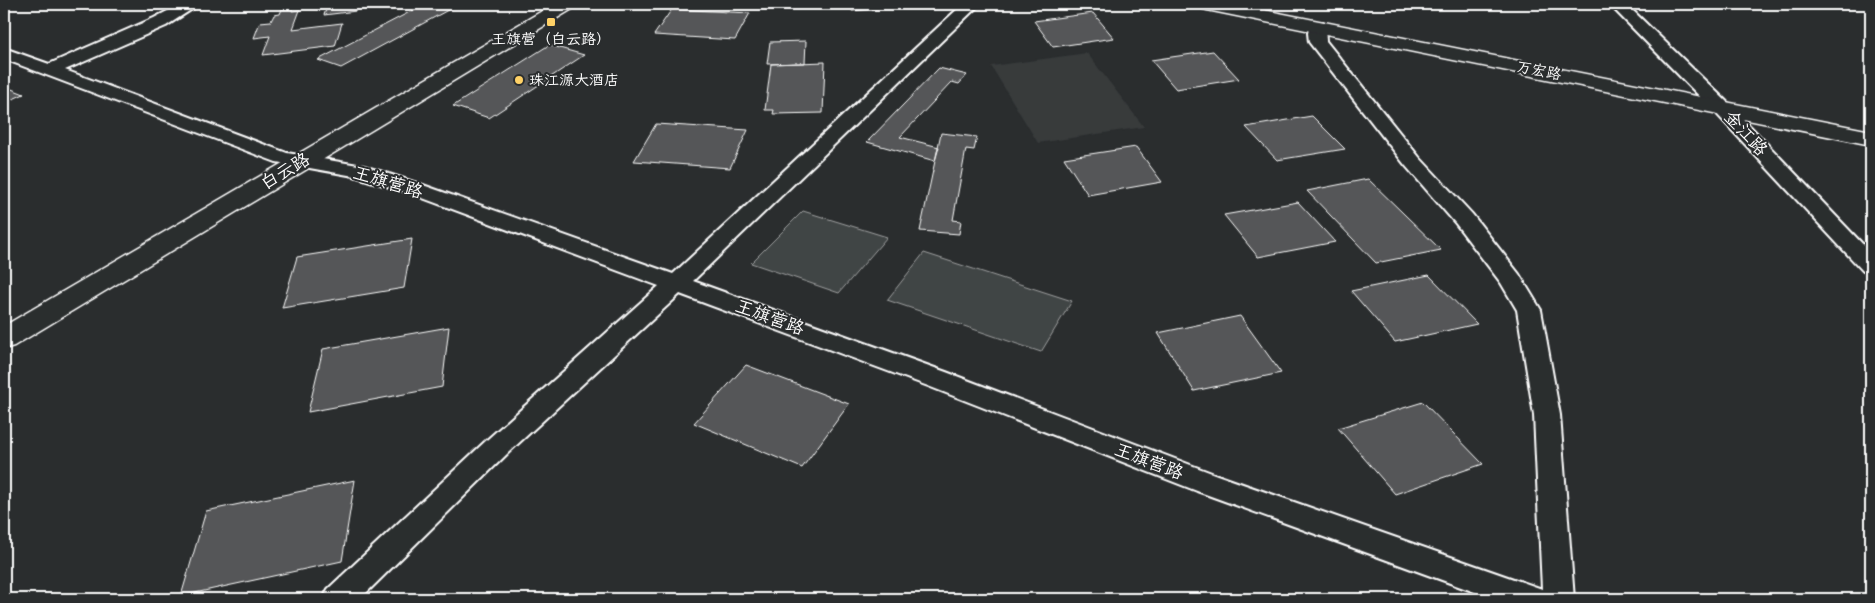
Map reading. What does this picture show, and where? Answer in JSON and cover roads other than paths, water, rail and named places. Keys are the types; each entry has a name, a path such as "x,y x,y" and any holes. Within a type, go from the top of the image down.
{"main road":[{"name":"白云路","path":"4,339 291,160 550,4"},
{"name":"白云路","path":"4,321 567,4"},
{"name":"万宏路","path":"1207,4 1871,138"}],"street":[{"path":"48,71 160,22 192,4"},
{"path":"339,599 499,445 677,283 972,4"},
{"name":"金江路","path":"1617,4 1721,108 1871,266"},
{"path":"1317,26 1318,42 1412,160 1494,256 1511,279 1529,310 1547,415 1558,599"},
{"name":"王旗营路","path":"4,52 48,71 291,160 357,170 677,283 938,378 1497,594 1531,599"}],"place":[{"name":"王旗营（白云路）","path":"551,22"},
{"name":"珠江源大酒店","path":"519,80"}]}
